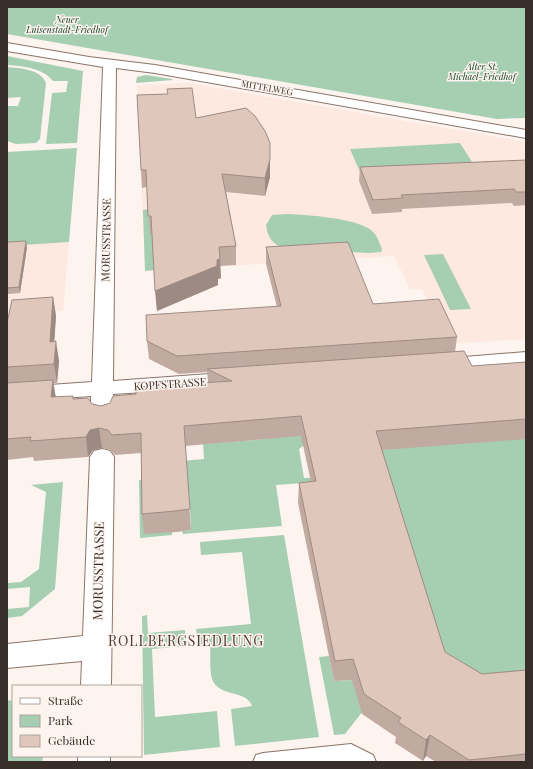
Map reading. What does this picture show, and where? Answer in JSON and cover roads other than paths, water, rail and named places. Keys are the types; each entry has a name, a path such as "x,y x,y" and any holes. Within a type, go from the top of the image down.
{"street":[{"name":"MITTELWEG","path":"7,47 110,64 155,69 526,134"},
{"name":"MORUSSTRASSE","path":"102,417 110,64"},
{"path":"423,366 526,358"},
{"name":"KOPFSTRASSE","path":"7,395 256,378"},
{"name":"MORUSSTRASSE","path":"96,685 102,456"},
{"path":"7,656 96,647"}],"lane":[{"path":"263,762 351,753 366,762"}],"district":[{"name":"ROLLBERGSIEDLUNG","path":"186,641"}],"park label":[{"name":"Neuer Luisenstadt-Friedhof","path":"67,26"},
{"name":"Alter St. Michael-Friedhof","path":"482,72"}]}
